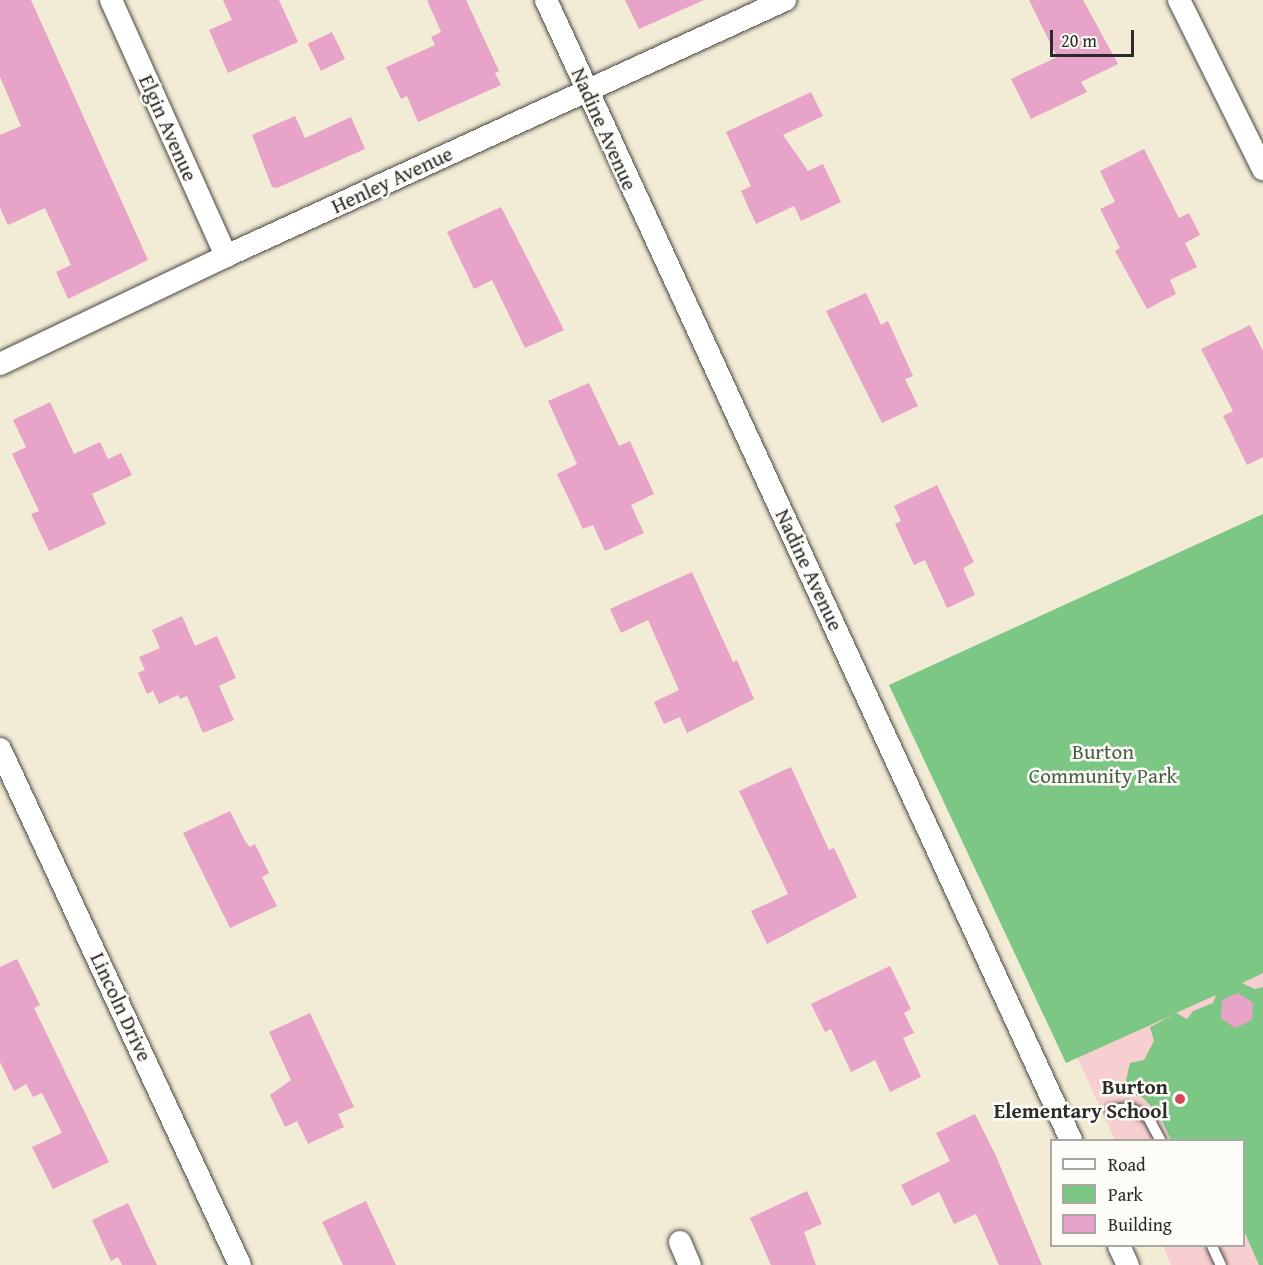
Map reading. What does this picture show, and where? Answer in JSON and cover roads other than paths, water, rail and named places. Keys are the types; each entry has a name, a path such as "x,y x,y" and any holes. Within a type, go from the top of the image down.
{"street":[{"name":"Elgin Avenue","path":"111,0 226,256"},
{"name":"Nadine Avenue","path":"546,0 585,93 1071,1139"},
{"name":"Henley Avenue","path":"0,364 226,256 785,0"},
{"path":"1179,0 1263,169"},
{"name":"Lincoln Drive","path":"0,749 240,1265"},
{"path":"680,1242 690,1265"},
{"path":"1120,1247 1128,1265"}],"lane":[{"path":"1111,1110 1129,1108 1148,1117 1159,1139"},
{"path":"1213,1247 1221,1265"}],"place":[{"name":"Burton Elementary School","path":"1180,1099"}],"park label":[{"name":"Burton Community Park","path":"1103,764"}]}
